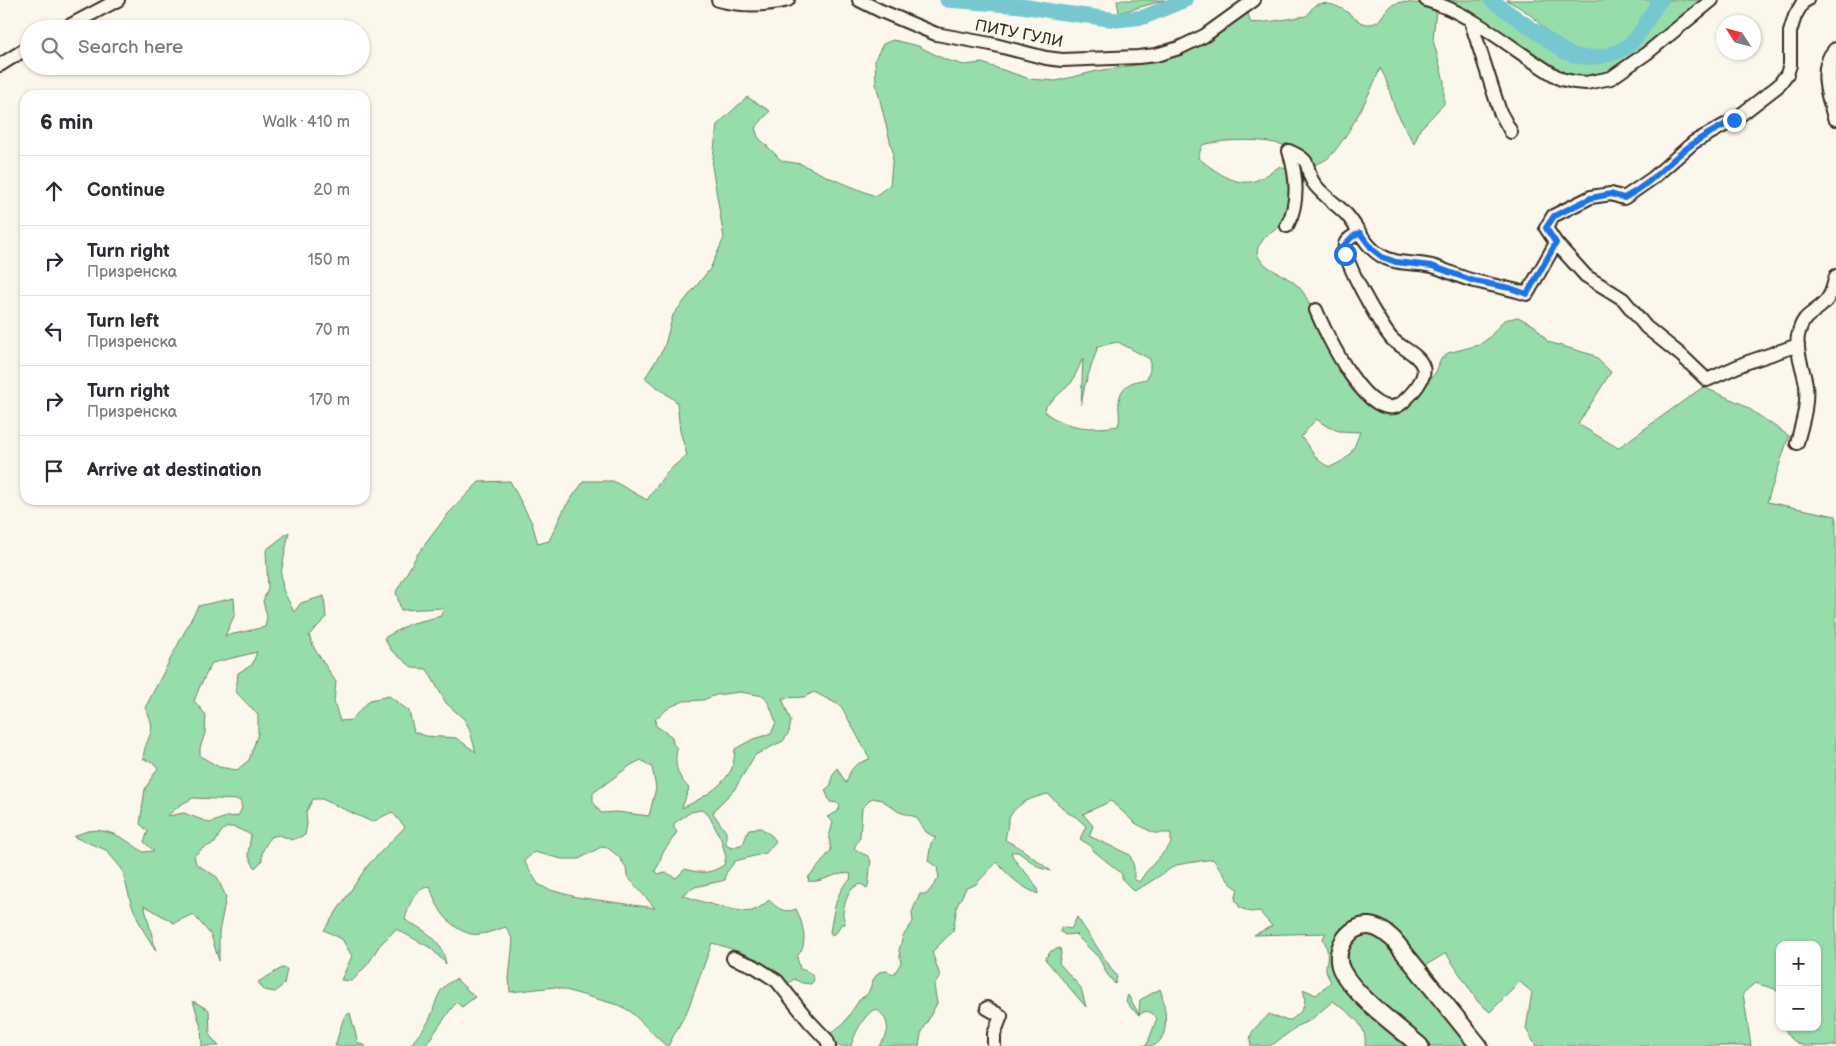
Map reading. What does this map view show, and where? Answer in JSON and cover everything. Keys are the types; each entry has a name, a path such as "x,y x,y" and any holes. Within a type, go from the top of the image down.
{"main road":[{"path":"1836,51 1828,63 1827,72 1836,117"},
{"path":"1420,1046 1364,997 1343,972 1338,959 1339,951 1344,940 1354,930 1363,927 1375,927 1393,939 1479,1046"}],"street":[{"path":"81,20 118,0"},
{"path":"718,0 738,4 766,4 788,0"},
{"name":"ПИТУ ГУЛИ","path":"859,0 936,34 1062,60 1138,57 1156,55 1179,48 1204,36 1254,0"},
{"path":"1426,0 1437,3 1470,19 1561,79 1593,83 1606,80 1624,70 1712,0"},
{"path":"1798,345 1744,362 1707,380 1682,356 1646,327 1623,299 1586,276 1556,243 1546,228 1554,216 1591,198 1611,194 1624,198 1632,194 1694,142 1734,120 1778,86 1787,74 1790,65 1790,32 1795,16 1806,0"},
{"path":"1470,19 1500,112 1511,132"},
{"path":"0,65 20,53"},
{"path":"1287,226 1292,217 1296,196 1293,165 1289,151 1305,160 1316,186 1347,215 1373,250 1382,257 1396,262 1432,266 1474,281 1510,288 1527,294 1556,243"},
{"path":"1316,310 1334,348 1365,394 1385,407 1393,408 1402,403 1420,381 1424,371 1423,366 1419,360 1393,340 1385,331 1370,306 1347,259 1344,250 1345,244 1352,237 1360,233"},
{"path":"1797,442 1806,409 1806,385 1797,338 1808,314 1825,302 1830,295 1836,276"},
{"path":"733,958 764,972 777,981 829,1046"},
{"path":"987,1008 1001,1016 994,1034 994,1046"}],"green space":[{"path":"1117,0 1165,0 1119,13"},
{"path":"1440,0 1491,0 1565,52 1582,57 1592,57 1611,54 1628,45 1639,35 1661,0 1712,0 1624,70 1580,83"},
{"path":"1506,0 1655,0 1633,32 1622,44 1609,51 1594,53 1564,44 1526,12"},
{"path":"1401,2 1425,4 1436,9 1433,40 1444,81 1444,104 1420,129 1414,144 1395,109 1385,77 1380,68 1365,102 1349,130 1334,152 1322,162 1312,165 1299,153 1285,146 1249,140 1223,141 1202,145 1198,158 1225,176 1241,182 1257,180 1280,166 1289,171 1292,197 1282,225 1265,237 1258,247 1257,254 1270,268 1301,289 1314,318 1374,406 1422,389 1436,372 1441,359 1448,353 1479,345 1489,338 1504,320 1518,317 1535,326 1548,342 1593,355 1611,372 1578,424 1618,448 1703,387 1742,404 1789,436 1767,502 1836,516 1836,1046 1804,1046 1789,1036 1786,1031 1821,1031 1821,941 1776,941 1776,990 1755,983 1743,993 1751,1046 1536,1046 1526,1029 1532,992 1520,982 1490,1012 1478,1002 1446,953 1423,967 1380,924 1332,950 1411,1046 1365,1046 1364,1031 1360,1025 1333,1001 1309,1021 1299,1025 1275,1043 1268,1046 1251,1046 1250,1040 1255,1028 1269,1014 1280,1019 1291,1020 1303,1007 1305,999 1303,989 1316,995 1331,982 1326,972 1327,948 1323,938 1326,933 1254,935 1272,926 1259,911 1251,912 1240,908 1235,899 1238,889 1230,883 1213,859 1176,865 1134,891 1122,879 1122,874 1094,851 1091,846 1080,839 1086,826 1068,813 1048,794 1027,801 1013,811 1009,819 1005,840 1019,847 1051,871 1040,868 1018,852 1011,852 1017,863 1034,883 1038,894 1015,881 997,862 975,885 966,888 957,906 953,931 932,952 940,976 934,986 937,1003 921,1034 919,1046 879,1046 886,1036 887,1024 882,1014 875,1009 863,1020 851,1046 836,1046 830,1034 844,1023 860,999 868,994 873,980 879,972 886,971 894,974 901,963 899,950 903,936 913,922 912,912 920,894 927,894 939,878 937,867 928,861 931,843 936,838 926,832 916,817 899,812 882,800 872,798 862,808 860,837 854,848 868,856 871,861 868,886 867,888 861,884 851,890 843,909 845,924 841,924 837,932 832,935 830,932 838,896 845,884 850,880 851,874 845,873 819,881 808,881 809,876 831,850 829,837 833,822 827,817 837,812 840,807 838,803 830,802 825,790 831,785 832,777 837,768 846,783 854,767 870,759 841,706 814,692 804,697 782,698 791,721 789,732 783,741 755,755 734,790 713,813 726,832 726,845 731,848 743,844 749,829 761,828 776,841 766,853 735,861 726,873 725,880 695,887 682,895 728,909 752,911 769,900 784,910 796,909 804,937 803,947 797,957 800,969 811,974 814,980 811,984 802,983 794,979 788,984 771,969 753,958 712,943 688,1009 668,1046 630,1011 618,1005 555,987 510,992 509,979 513,940 506,927 479,934 463,931 444,916 430,886 419,891 413,899 405,920 426,932 437,942 444,955 446,964 431,948 396,929 379,946 368,964 352,981 341,980 352,956 342,939 324,930 368,865 405,827 392,812 372,822 322,799 313,799 306,812 307,824 305,835 292,840 279,835 270,837 262,852 262,861 255,868 248,855 251,835 233,827 222,831 215,843 203,848 194,856 196,864 217,877 226,897 219,932 219,961 211,935 193,914 174,923 144,905 156,951 142,928 131,903 122,869 106,850 74,837 83,832 102,831 119,836 143,852 154,851 144,842 148,831 140,824 145,789 158,768 153,762 143,759 151,729 149,716 145,708 198,606 234,598 235,614 225,636 265,627 267,617 263,601 268,588 266,550 289,532 281,573 283,590 294,612 301,603 324,596 326,618 309,635 314,648 336,682 334,702 340,721 351,720 370,700 389,696 409,711 414,732 426,736 456,738 476,752 469,728 464,719 446,703 427,669 413,668 391,650 384,638 409,624 441,616 443,608 401,610 396,592 417,555 448,514 479,482 510,481 532,523 538,544 549,541 565,507 584,481 613,481 647,500 667,472 687,455 680,431 677,402 645,378 664,348 673,315 710,269 724,238 712,166 717,125 747,97 770,111 755,128 758,137 782,161 801,164 875,196 890,185 893,153 876,84 875,59 883,44 893,40 918,46 946,60 964,65 982,63 1030,79 1056,81 1097,71 1154,62 1198,46 1217,35 1248,12 1250,22 1268,22 1307,16 1314,6 1326,4 1344,10 1361,22 1371,24 1380,19 1390,6","holes":["1118,342 1150,359 1150,370 1147,379 1128,385 1120,396 1118,426 1080,427 1053,418 1045,412 1046,406 1072,382 1083,358 1081,405 1085,385 1098,346","1316,419 1328,427 1339,431 1360,432 1347,458 1330,467 1317,458 1301,437","257,652 252,665 238,673 236,692 258,715 258,734 249,760 237,770 219,767 200,756 200,748 205,733 206,715 194,701 212,663","740,692 764,696 776,722 771,734 753,739 735,749 731,769 721,784 702,798 682,808 689,788 677,770 677,748 673,744 672,737 655,725 656,718 670,707 684,701 703,700 716,695","641,760 652,767 656,788 649,816 617,812 601,813 593,802 593,793 631,765","193,798 240,800 242,808 238,816 226,817 210,823 184,813 167,816 180,805","1111,801 1135,823 1154,833 1171,833 1171,844 1139,882 1134,879 1134,867 1130,855 1089,836 1093,826 1083,814","701,810 708,814 721,839 726,857 724,865 706,872 685,869 676,878 667,873 659,874 655,871 662,854 677,832 674,828 674,823 691,812","601,847 608,848 619,857 626,867 627,876 655,908 576,897 547,889 538,884 524,861 534,852 562,859 579,859"]},
{"path":"1077,917 1117,977 1115,984 1107,974 1099,958 1075,934 1065,935 1061,932 1061,927 1071,929"},
{"path":"1373,935 1385,941 1474,1046 1431,1046 1361,987 1347,966 1347,954 1350,945 1359,936"},
{"path":"1060,948 1059,963 1081,988 1086,1007 1045,959 1051,951"},
{"path":"282,968 287,969 284,984 275,992 264,990 258,982"},
{"path":"456,979 475,997 462,1007 456,1002 425,1046 410,1046 427,1024 443,988"},
{"path":"1160,989 1166,1020 1163,1036 1153,1046 1141,1046 1147,1045 1157,1018 1148,1012 1139,1015 1126,1001 1128,995 1139,1014 1140,1000"},
{"path":"193,1001 209,1010 210,1036 219,1046 202,1046 201,1027"},
{"path":"350,1013 358,1043 366,1046 335,1046 344,1017"}],"waterway":[{"path":"947,0 1022,6 1117,20 1144,17 1185,0"},
{"path":"1491,0 1565,52 1582,57 1611,54 1628,45 1639,35 1661,0"}],"route":[{"path":"1345,254 1344,250 1347,241 1360,233 1373,250 1382,257 1396,262 1432,266 1474,281 1494,284 1527,294 1556,243 1546,228 1554,216 1581,202 1600,195 1611,194 1624,198 1632,194 1694,142 1734,120"}]}
